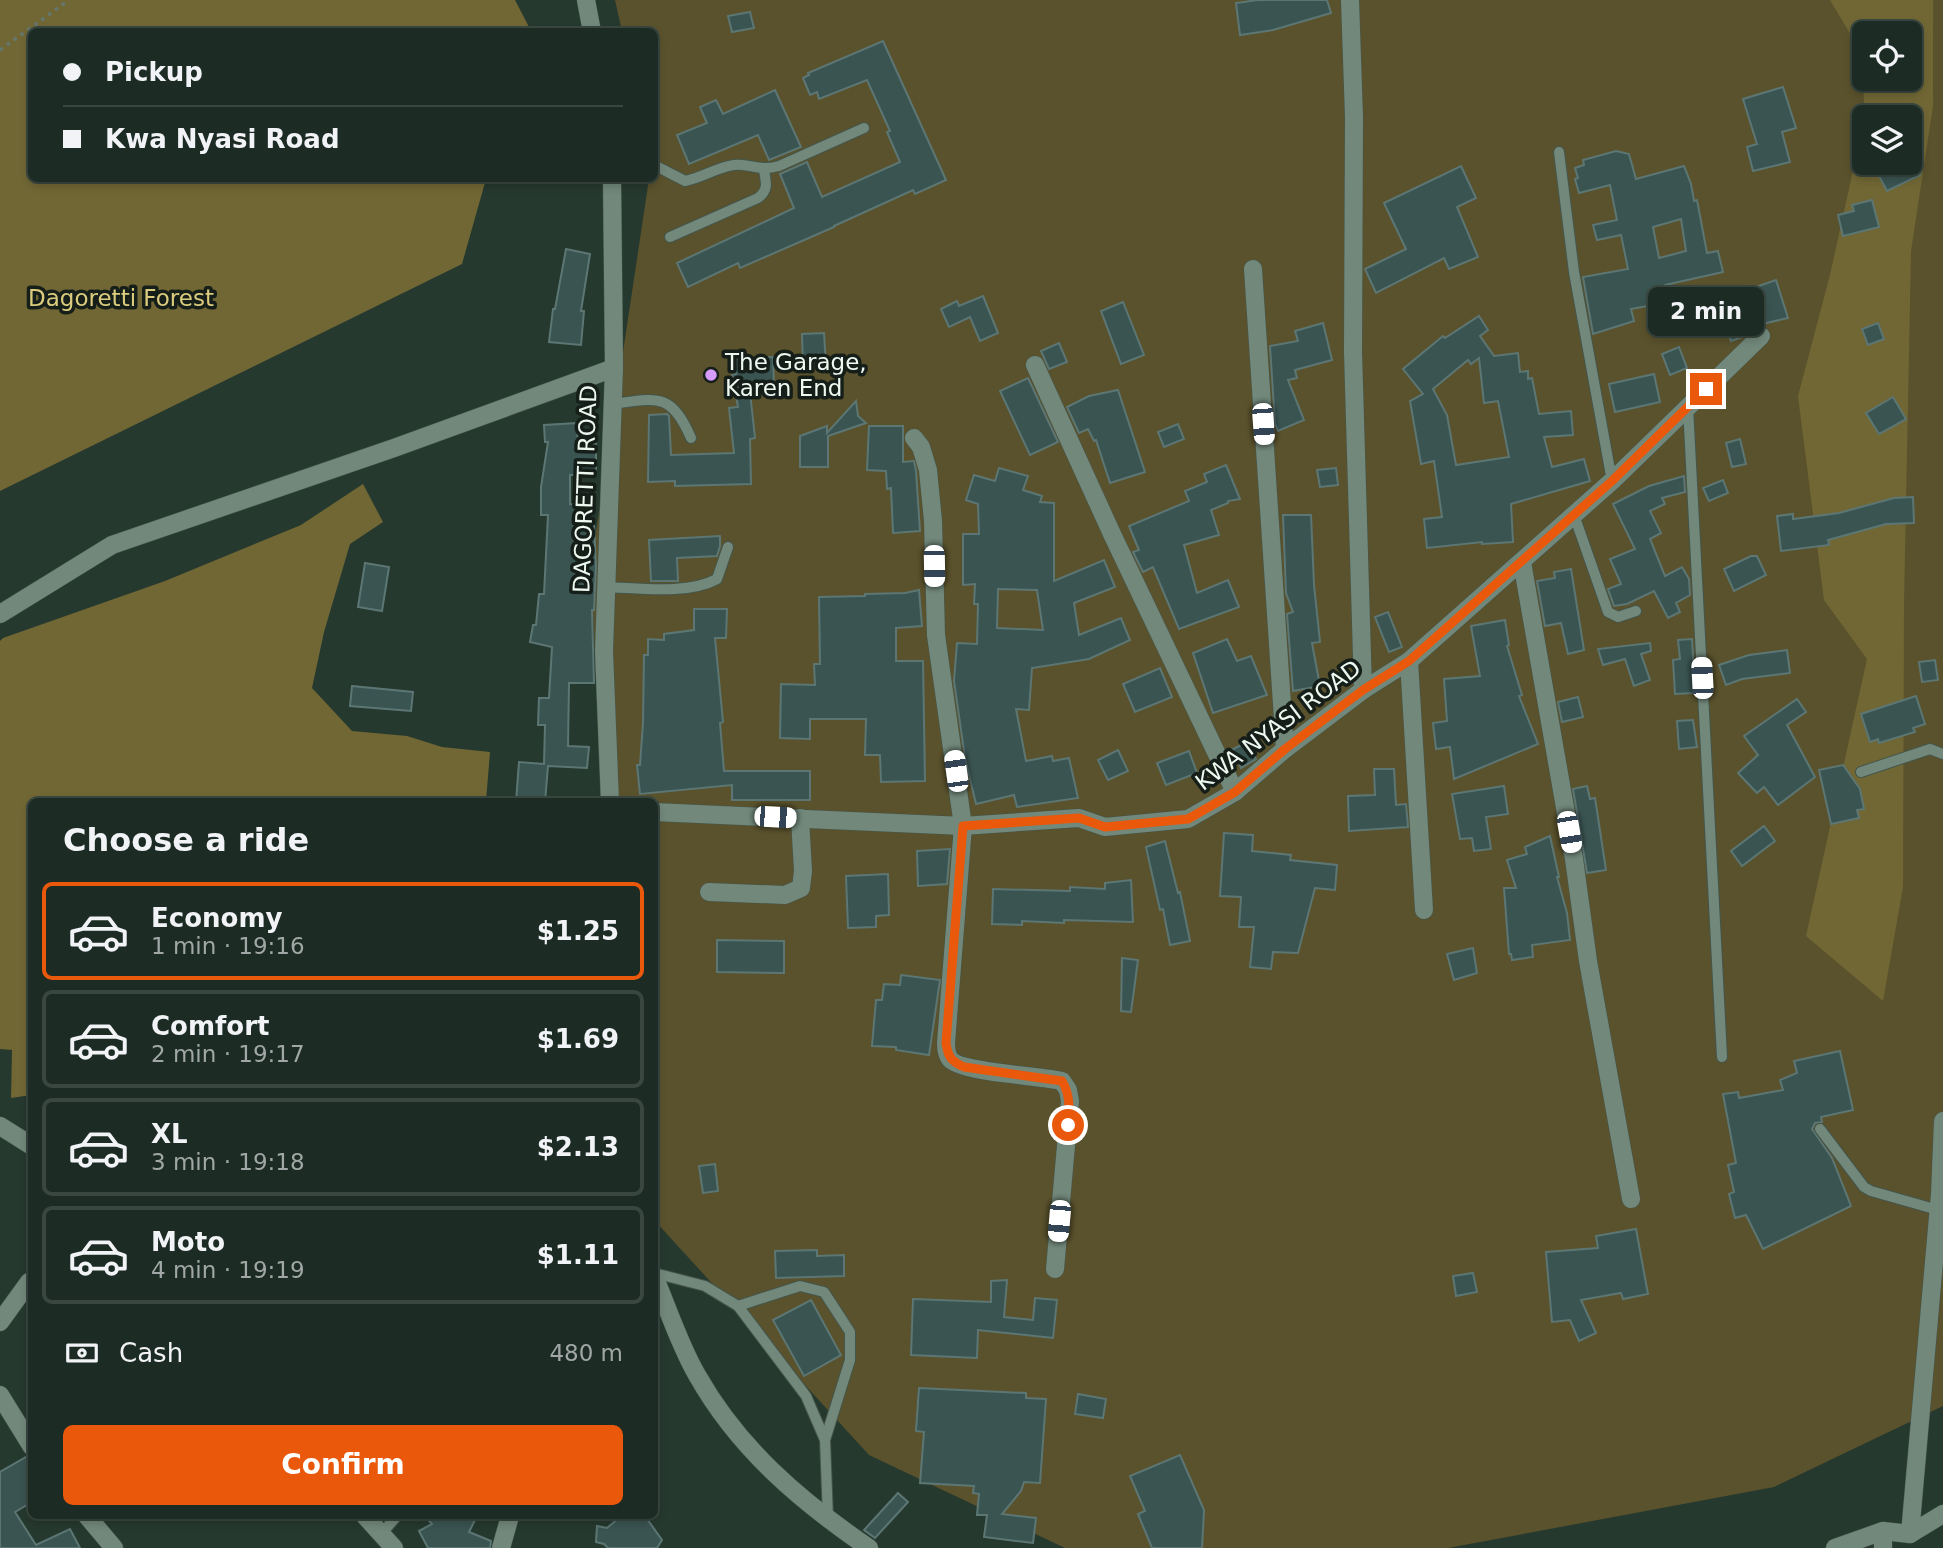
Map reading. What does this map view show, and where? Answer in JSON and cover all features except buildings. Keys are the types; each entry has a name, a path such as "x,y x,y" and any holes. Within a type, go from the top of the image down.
{"street":[{"path":"586,0 591,28"},
{"path":"1350,0 1354,117 1353,352 1363,690"},
{"name":"DAGORETTI ROAD","path":"610,798 604,652 614,368 612,182"},
{"path":"1253,269 1285,749"},
{"name":"KWA NYASI ROAD","path":"658,812 963,826 1079,818 1105,827 1188,819 1235,792 1285,749 1363,690 1409,661 1612,481 1761,336"},
{"path":"1035,365 1235,792"},
{"path":"0,614 112,545 614,368"},
{"path":"914,438 921,447 928,470 933,521 936,635 963,826 947,1053 950,1061 964,1067 1062,1081 1068,1090 1070,1101 1055,1269"},
{"path":"1522,562 1574,859 1588,961 1631,1199"},
{"path":"1409,661 1423,910"},
{"path":"709,892 786,895 801,888 803,871 800,818"},
{"path":"1910,1534 1938,1210 1943,1121"},
{"path":"0,1126 28,1144"},
{"path":"0,1322 28,1283"},
{"path":"658,1284 695,1372 717,1408 752,1453 828,1520 869,1548"},
{"path":"0,1395 28,1440"},
{"path":"1835,1548 1910,1534 1943,1514"},
{"path":"90,1519 114,1548"},
{"path":"368,1519 394,1548"},
{"path":"501,1548 509,1519"}],"lane":[{"path":"658,167 685,180 730,165 739,164 764,170 779,166 864,128"},
{"path":"1559,152 1574,272 1612,481"},
{"path":"670,237 758,198 764,193 766,186 764,170"},
{"path":"613,404 664,402 681,414 691,438"},
{"path":"1688,407 1722,1057"},
{"path":"1574,515 1608,612 1618,617 1636,611"},
{"path":"606,587 649,589 704,586 717,579 728,547"},
{"path":"1861,772 1930,749 1943,754"},
{"path":"1820,1129 1864,1187 1938,1210"},
{"path":"658,1276 705,1286 738,1306 806,1396 825,1440"},
{"path":"738,1306 800,1286 824,1292 850,1332 850,1360 825,1440 828,1520"},
{"path":"381,1534 394,1519"}],"path":[{"path":"30,28 69,0"},
{"path":"0,50 28,30"}],"shaded area":[{"path":"615,0 1943,0 1943,1406 1774,1487 1448,1548 1065,1548 869,1455 658,1224 658,798 601,798 591,565 649,182 658,182 658,28 621,28"}],"green space":[{"name":"Dagoretti Forest","path":"0,0 515,0 529,28 28,28 28,182 485,182 462,264 0,491"},
{"path":"1830,0 1933,0 1933,106 1911,251 1904,603 1903,887 1883,1001 1806,936 1867,659 1824,600 1798,396 1830,275 1852,175 1922,175 1922,105 1864,105 1863,91 1922,91 1922,21 1852,21 1852,37"},
{"path":"363,484 383,522 350,544 324,632 312,688 352,731 407,736 442,747 490,752 486,798 28,798 28,1095 11,1098 12,1050 0,1049 0,641 165,581 301,525"}],"place":[{"name":"The Garage, Karen End","path":"711,375"}],"route":[{"path":"1068,1125 1070,1101 1068,1090 1062,1081 964,1067 950,1061 947,1053 963,826 1079,818 1105,827 1188,819 1235,792 1285,749 1363,690 1409,661 1612,481 1706,389"}]}
